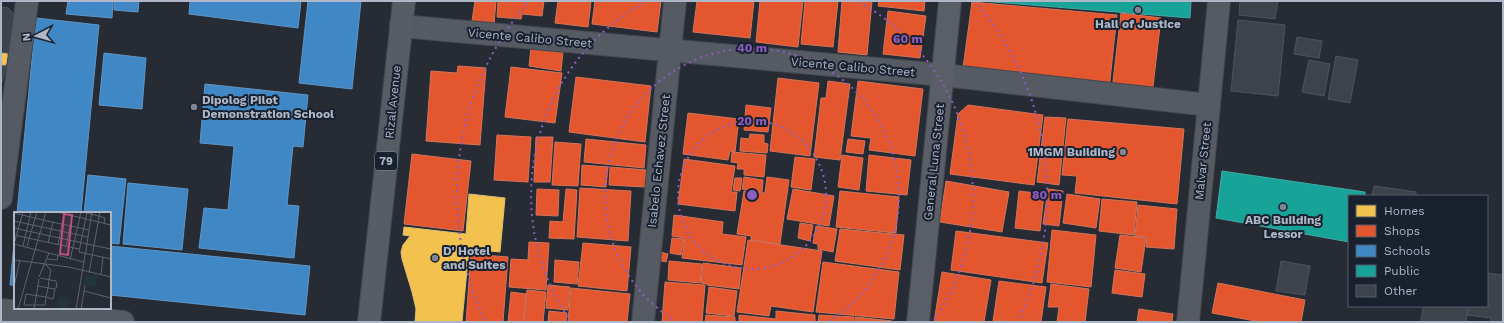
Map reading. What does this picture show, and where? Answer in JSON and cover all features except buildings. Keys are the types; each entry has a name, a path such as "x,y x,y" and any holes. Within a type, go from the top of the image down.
{"main road":[{"name":"Rizal Avenue","path":"369,322 404,1"}],"street":[{"path":"1,198 27,1"},
{"name":"Isabelo Echavez Street","path":"643,322 676,1"},
{"name":"General Luna Street","path":"918,322 950,1"},
{"name":"Malvar Street","path":"1188,322 1219,1"},
{"name":"Vicente Calibo Street","path":"401,26 943,75 1209,105"},
{"path":"1,310 123,322"}],"place":[{"name":"Hall of Justice","path":"1138,10"},
{"name":"Dipolog Pilot Demonstration School","path":"194,107"},
{"name":"1MGM Building","path":"1123,152"},
{"name":"ABC Building Lessor","path":"1283,207"},
{"name":"D' Hotel and Suites","path":"435,258"}]}
